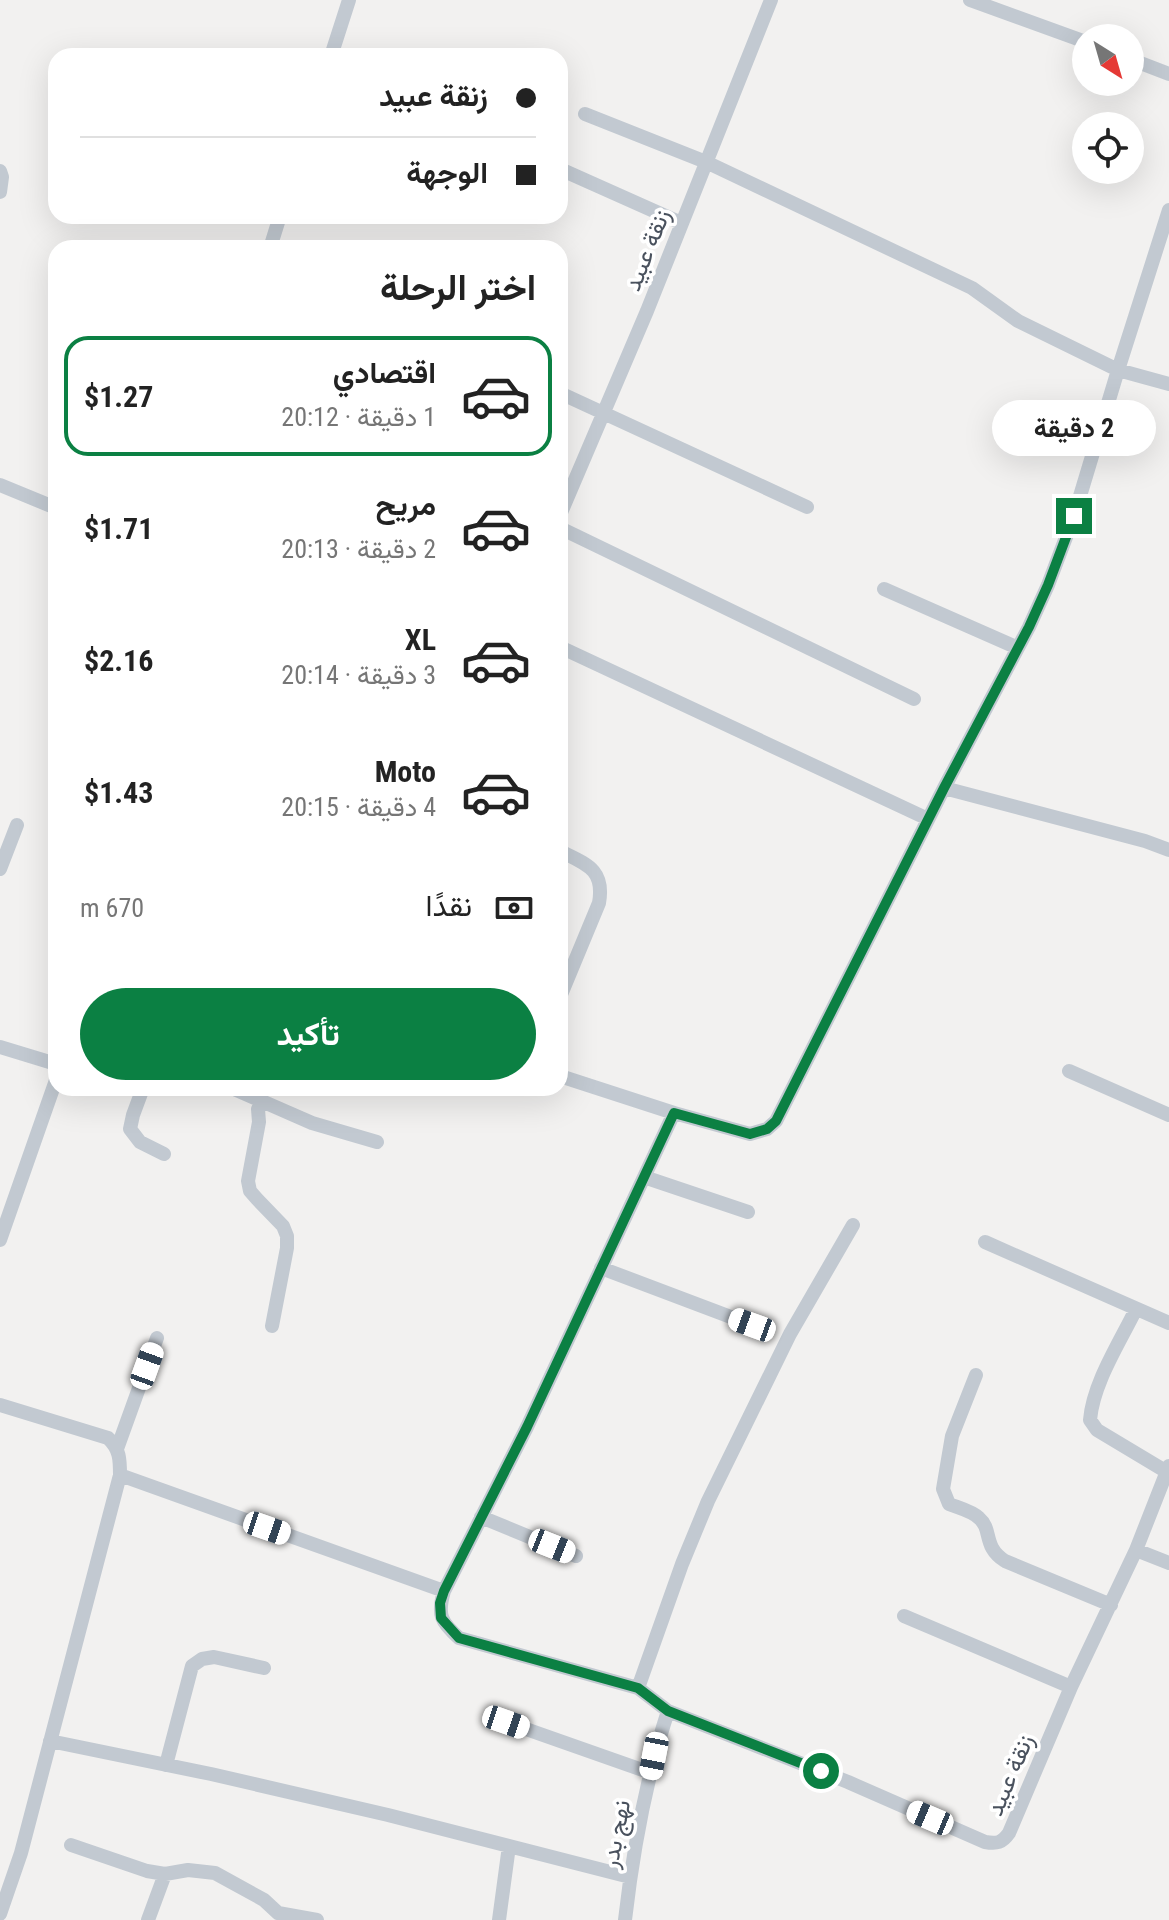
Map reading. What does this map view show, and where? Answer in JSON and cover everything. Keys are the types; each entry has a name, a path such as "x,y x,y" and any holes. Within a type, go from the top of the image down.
{"street":[{"path":"334,48 349,0"},
{"name":"زنقة عبيد","path":"568,487 647,311 771,0"},
{"path":"970,0 1072,37"},
{"path":"1144,64 1169,74"},
{"path":"585,114 706,162 972,288 1018,321 1118,370 1169,384"},
{"path":"0,171 0,192"},
{"path":"568,173 681,223"},
{"path":"568,1079 750,1134 767,1129 776,1121 1048,585 1064,545 1169,210"},
{"path":"568,397 807,507"},
{"path":"0,485 48,505"},
{"path":"568,532 914,699"},
{"path":"884,589 1018,648"},
{"path":"568,651 928,819"},
{"path":"944,788 1169,850"},
{"path":"0,869 17,825"},
{"path":"568,855 596,873 602,890 568,978"},
{"path":"0,1047 48,1062"},
{"path":"1069,1071 1169,1115"},
{"path":"0,1240 50,1096"},
{"path":"140,1096 130,1129 140,1142 164,1154"},
{"path":"252,1096 312,1123 377,1142"},
{"path":"262,1100 258,1109 259,1122 248,1181 250,1191 283,1226 287,1236 272,1326"},
{"path":"120,1475 444,1591 527,1427 674,1113"},
{"path":"644,1177 748,1212"},
{"path":"638,1688 708,1501 790,1334 853,1225"},
{"path":"985,1242 1169,1323"},
{"path":"601,1268 752,1325"},
{"path":"1136,1309 1099,1385 1090,1420 1097,1430 1168,1469"},
{"path":"117,1449 157,1338"},
{"path":"976,1375 952,1436 943,1489 949,1504 980,1518 986,1527 992,1550 1005,1561 1111,1605"},
{"path":"0,1405 103,1436 114,1443 120,1456 120,1475 21,1853 0,1914"},
{"name":"زنقة عبيد","path":"444,1591 440,1603 441,1618 459,1638 638,1688 668,1711 848,1782 985,1842 997,1844 1009,1833 1071,1687 1136,1550 1168,1469"},
{"path":"481,1517 576,1556"},
{"path":"1136,1550 1169,1563"},
{"path":"904,1616 1071,1687"},
{"path":"166,1765 192,1666 202,1659 214,1657 264,1668"},
{"name":"نهج بدر","path":"625,1920 630,1877 651,1773 668,1711"},
{"path":"506,1722 651,1773"},
{"path":"50,1741 388,1815 630,1877"},
{"path":"71,1845 147,1871 165,1874 188,1870 215,1873 264,1900 278,1913 317,1920"},
{"path":"499,1920 509,1846"},
{"path":"148,1920 165,1874"}],"route":[{"path":"821,1771 668,1711 638,1688 459,1638 441,1618 440,1603 527,1427 674,1113 750,1134 767,1129 776,1121 1029,627 1074,516"}]}
